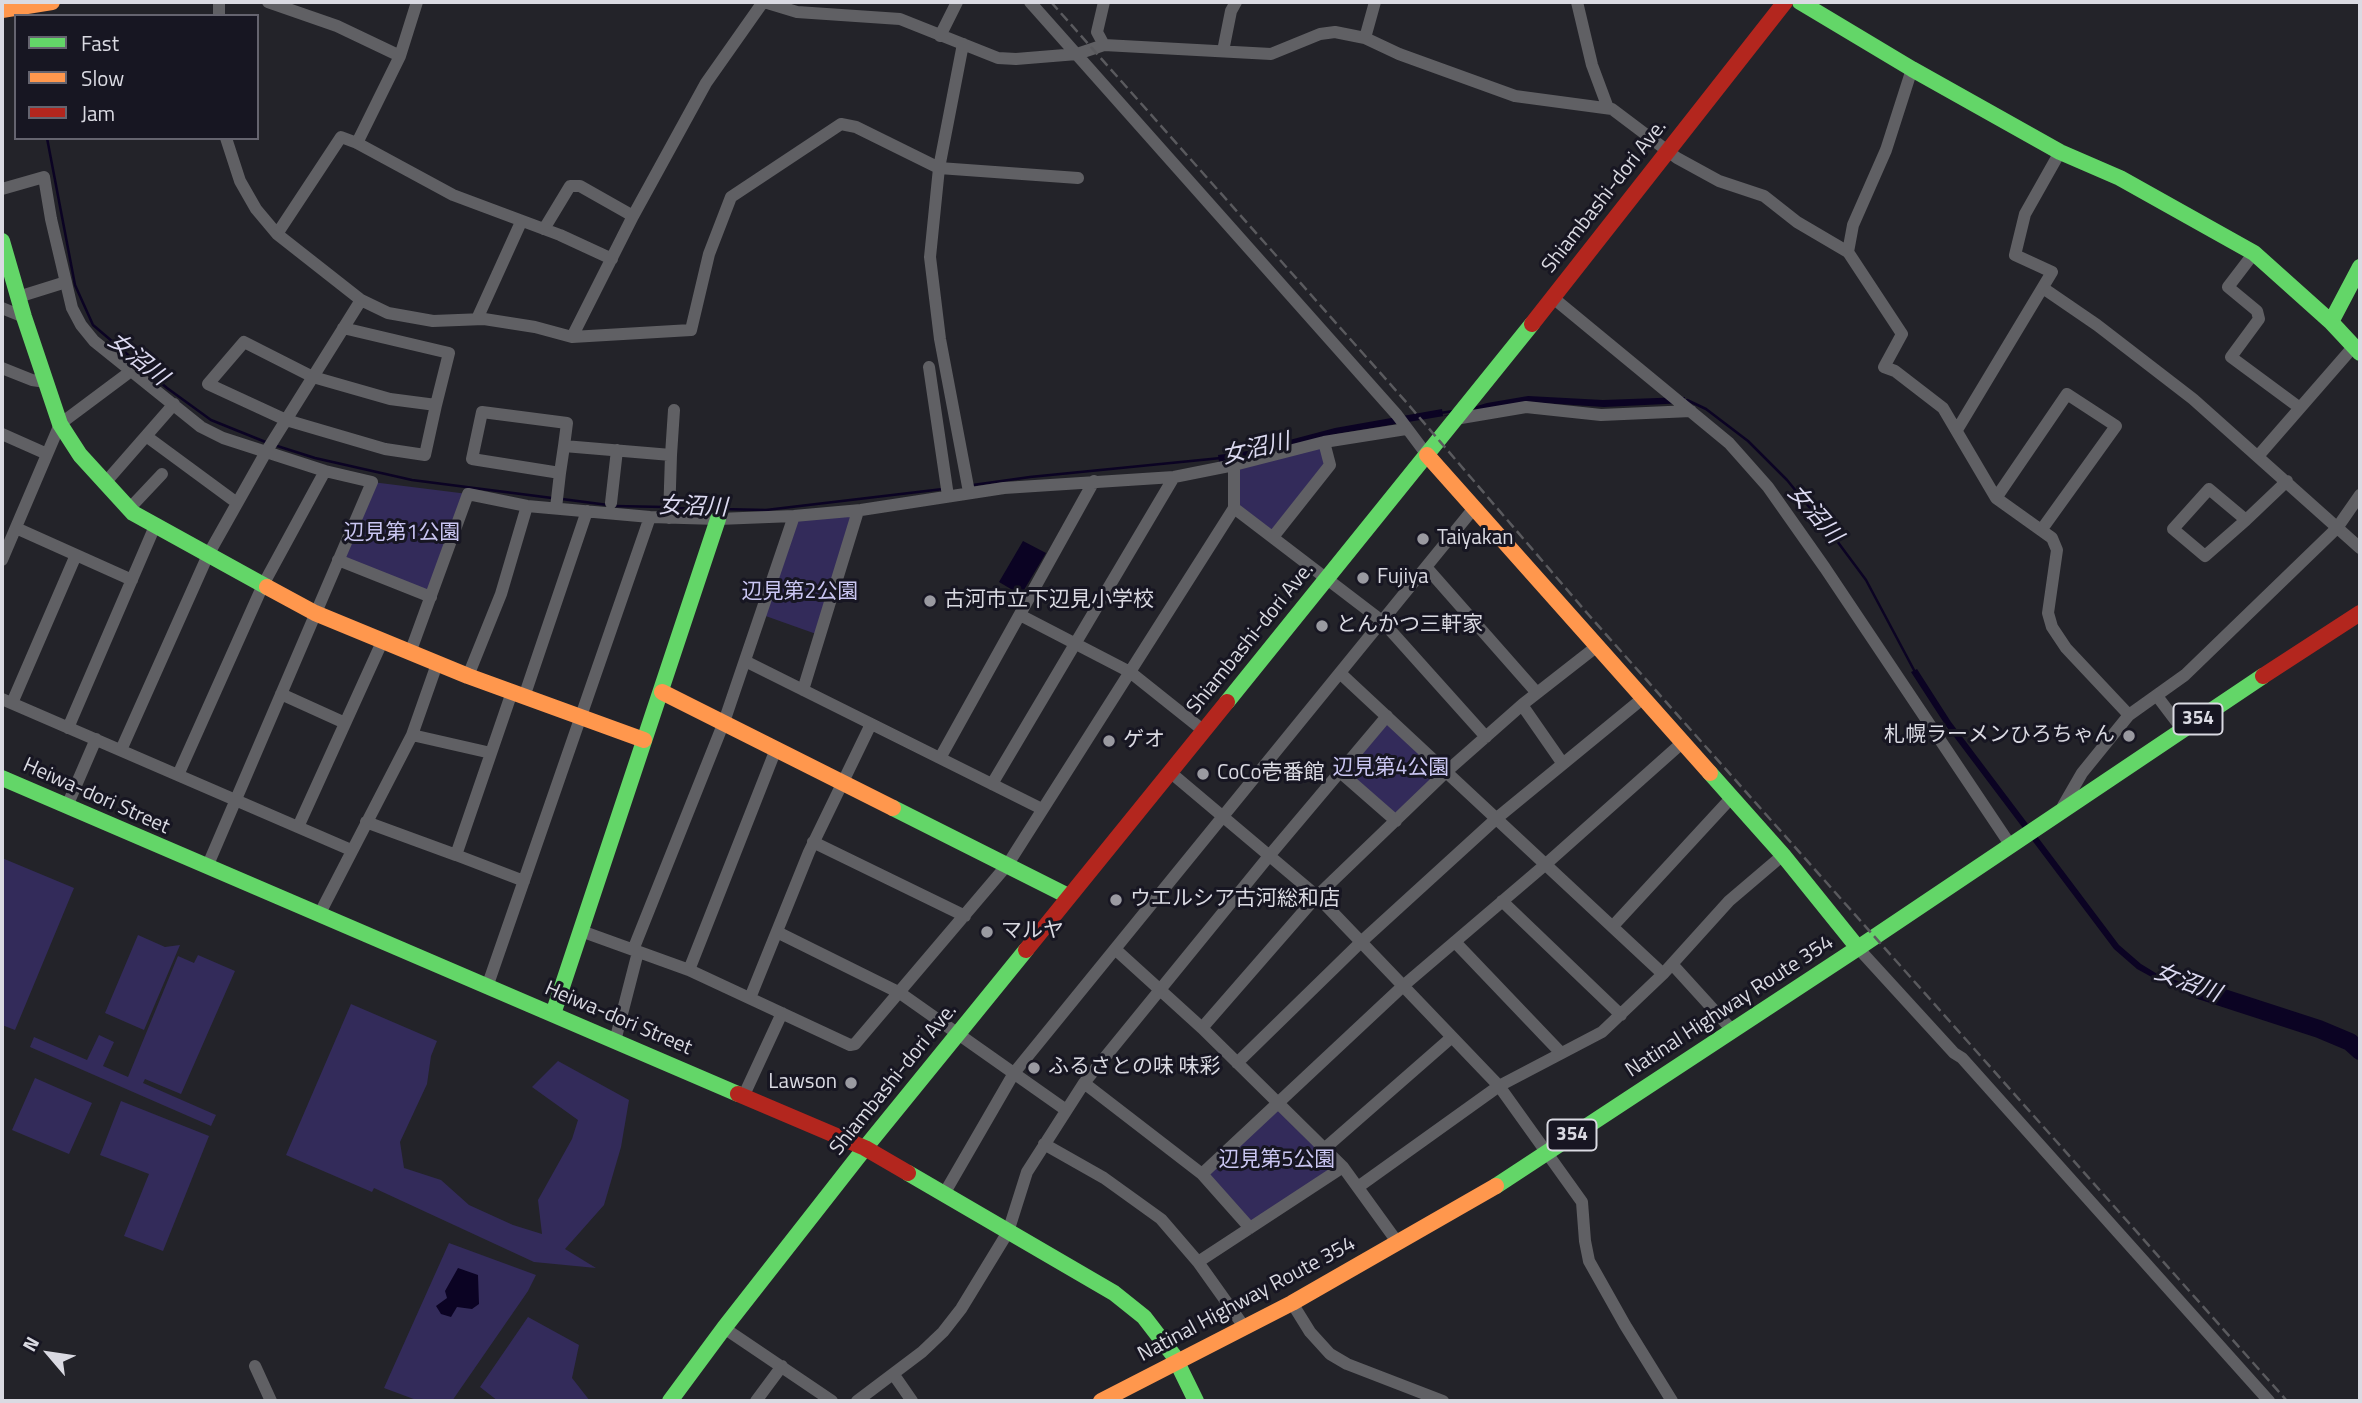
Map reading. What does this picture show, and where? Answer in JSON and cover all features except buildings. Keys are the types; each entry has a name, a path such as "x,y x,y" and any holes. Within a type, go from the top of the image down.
{"main road":[{"name":"Shiambashi-dori Ave.","path":"670,1401 865,1148 1327,579 1785,2"},
{"path":"1800,2 2060,152 2120,178 2254,253 2357,349"},
{"path":"2,9 40,3"},
{"path":"2,240 24,317 61,424 80,455 129,509 155,527 315,613 468,676 644,740"},
{"path":"2331,322 2360,267"},
{"path":"1427,454 1783,855 1858,948"},
{"path":"553,1014 718,519"},
{"name":"Natinal Highway Route 354","path":"1101,1401 1292,1303 1495,1186 1858,948 2182,729 2360,614"},
{"path":"662,692 1068,896"},
{"name":"Heiwa-dori Street","path":"2,778 865,1148 1081,1273 1124,1301 1144,1317 1177,1363 1196,1401"}],"street":[{"path":"268,2 337,26 400,56"},
{"path":"356,143 400,56 417,2"},
{"path":"572,337 706,83 764,2 797,12 901,19 998,58 1041,58 1077,54 1104,45 1272,54 1320,34 1335,32 1365,38 1399,54 1515,96 1608,108 1667,151 1719,181 1764,196 1797,222 1848,252 1902,334 1884,367 1895,371 1943,408 1996,498 2052,538 2057,550 2048,613 2052,626 2066,648 2129,715"},
{"path":"940,36 957,2"},
{"path":"1030,2 1427,454"},
{"path":"1104,2 1097,33 1104,45"},
{"path":"1223,51 1231,11 1236,2"},
{"path":"1365,38 1375,2"},
{"path":"1577,2 1592,65 1608,108"},
{"path":"963,44 939,167 930,257 940,339 969,492"},
{"path":"1848,252 1853,225 1886,150 1912,69"},
{"path":"227,140 240,181 256,209 277,234 361,300 388,313 433,321 477,319 535,327 572,337 691,330 709,254 731,197 841,124 856,127 939,167 1078,178"},
{"path":"277,234 341,137 453,195 544,229 612,260"},
{"path":"1957,430 2052,272 2015,255 2025,214 2060,152"},
{"path":"2,189 44,177 72,308 81,325 94,341 201,427 223,438 325,471 372,482 206,867"},
{"path":"544,229 570,186 580,186 634,216"},
{"path":"477,319 522,222"},
{"path":"2254,253 2228,287 2257,311 2259,319 2231,357 2300,408"},
{"path":"18,297 66,282"},
{"path":"2043,288 2193,398 2360,548"},
{"path":"1552,297 1729,443 1768,487 2024,837"},
{"path":"121,750 208,555 266,452 361,300"},
{"path":"2,308 24,317"},
{"path":"344,328 449,353 425,454 385,449 286,420 208,384 244,342 313,377 390,399 436,405"},
{"path":"2259,456 2300,408 2357,349"},
{"path":"2,368 32,380 46,382"},
{"path":"929,368 948,496"},
{"path":"2,560 61,424 131,370"},
{"path":"1996,498 2067,394 2116,426 2042,529"},
{"path":"104,484 174,404"},
{"path":"1461,412 1526,407 1601,415 1688,408"},
{"path":"669,518 674,410"},
{"path":"556,508 567,423 482,412 472,459 560,473"},
{"path":"937,418 954,415"},
{"path":"410,653 468,494 527,506 650,517 718,519 794,516 858,511 969,492 1174,477 1234,465 1402,423"},
{"path":"2,434 47,454"},
{"path":"146,436 237,503"},
{"path":"1273,537 1330,465 1324,442"},
{"path":"564,446 671,455"},
{"path":"611,503 617,450"},
{"path":"581,931 689,970 850,1045 855,1044 1008,864 1234,508 1234,465"},
{"path":"178,775 263,585 325,471"},
{"path":"129,509 162,474"},
{"path":"992,785 1174,477"},
{"path":"940,758 1094,481"},
{"path":"2246,520 2209,489 2174,529 2206,556 2246,520 2287,481"},
{"path":"2063,811 2063,804 2082,773 2129,715 2185,675 2337,528 2360,495"},
{"path":"468,676 501,594 527,506"},
{"path":"1234,508 1382,621 1486,737"},
{"path":"944,1194 1014,1073 1474,508"},
{"path":"456,855 491,753 518,695 587,511"},
{"path":"803,690 858,511"},
{"path":"615,1041 636,951 724,722 794,516"},
{"path":"487,987 650,517"},
{"path":"68,727 155,527"},
{"path":"16,528 132,580"},
{"path":"76,555 7,701 351,850"},
{"path":"338,560 431,597"},
{"path":"1426,567 1537,693"},
{"path":"1020,615 1130,672 1204,731"},
{"path":"298,827 382,642"},
{"path":"1202,1028 1317,896 1447,771 1522,705 1596,647"},
{"path":"745,661 1042,809"},
{"path":"319,915 412,735 437,664"},
{"path":"1340,673 1663,974"},
{"path":"281,694 345,723"},
{"path":"2157,696 2182,729"},
{"path":"1237,1063 1361,942 1497,818 1642,699"},
{"path":"1522,705 1563,764"},
{"path":"857,1401 894,1375 943,1332 961,1309 1008,1232 1027,1172 1084,1083 1387,716"},
{"path":"750,998 813,842 872,724"},
{"path":"412,735 491,753"},
{"path":"67,806 96,740"},
{"path":"1202,1174 1403,986 1683,742"},
{"path":"689,970 776,749"},
{"path":"1170,772 1317,896 1499,1086 1582,1202 1589,1261 1672,1401"},
{"path":"1340,772 1396,821"},
{"path":"1613,926 1732,797"},
{"path":"366,822 524,881"},
{"path":"813,842 965,916"},
{"path":"1358,1187 1499,1086 1602,1032 1663,974 1729,901 1783,855"},
{"path":"1502,901 1621,1015"},
{"path":"777,932 900,993 1066,1110"},
{"path":"1455,942 1561,1054"},
{"path":"1858,948 1954,1053 1962,1058 2269,1401"},
{"path":"1115,949 1202,1028 1343,1167 1398,1243"},
{"path":"1672,964 1732,1030"},
{"path":"744,1095 782,1013"},
{"path":"1324,1149 1451,1037"},
{"path":"1084,1083 1202,1174 1250,1228"},
{"path":"1044,1144 1104,1178 1161,1219 1199,1262 1245,1328"},
{"path":"1199,1262 1343,1167"},
{"path":"1292,1303 1310,1332 1330,1354 1347,1364 1443,1401"},
{"path":"724,1328 832,1401"},
{"path":"255,1366 271,1401"},
{"path":"756,1401 782,1366"},
{"path":"894,1375 912,1401"}],"green space":[{"path":"1324,442 1330,465 1273,537 1234,508 1234,465"},
{"name":"辺見第1公園","path":"372,482 468,494 431,597 338,560"},
{"name":"辺見第2公園","path":"858,511 819,635 760,614 794,516"},
{"name":"辺見第4公園","path":"1387,716 1447,771 1396,821 1340,772"},
{"path":"2,858 74,888 15,1030 2,1025"},
{"path":"138,935 165,947 180,945 144,1030 105,1013"},
{"path":"198,955 235,971 181,1094 145,1079 143,1083 216,1115 211,1126 30,1047 34,1037 87,1060 99,1035 114,1042 103,1066 128,1077 178,956 194,963"},
{"path":"351,1004 437,1041 431,1056 427,1084 400,1142 404,1168 441,1180 469,1205 513,1225 542,1234 538,1200 572,1139 578,1120 532,1087 558,1061 629,1100 621,1147 604,1205 565,1249 596,1268 534,1262 374,1188 372,1192 286,1155"},
{"path":"35,1078 92,1103 69,1154 12,1130"},
{"path":"121,1101 209,1136 163,1251 124,1236 149,1174 100,1155"},
{"name":"辺見第5公園","path":"1277,1103 1343,1167 1250,1228 1202,1174"},
{"path":"449,1243 536,1275 528,1291 452,1401 419,1401 384,1388"},
{"path":"528,1317 579,1345 572,1378 590,1401 498,1401 480,1387"}],"water":[{"path":"1528,396 1603,400 1685,397 1685,403 1604,407 1528,402 1336,434 1219,462 1218,455 1248,451 1335,428 1442,409 1443,416 1487,403"},
{"path":"1023,541 1046,553 1021,595 999,582"},
{"path":"1917,669 1951,722 2119,945 2159,975 2220,994 2218,1000 2157,980 2137,969 2114,949 1946,726 1911,672"},
{"path":"458,1268 478,1275 479,1304 472,1309 457,1307 451,1317 441,1314 436,1306 447,1298 445,1291"}],"waterway":[{"name":"女沼川","path":"47,140 75,285 93,325 167,388 211,420 268,443"},
{"name":"女沼川","path":"1687,400 1706,409 1748,441 1787,480 1866,580 1915,672"},
{"name":"女沼川","path":"1440,413 1454,411"},
{"name":"女沼川","path":"274,445 315,458 412,480 552,498"},
{"name":"女沼川","path":"973,485 1221,458"},
{"name":"女沼川","path":"674,508 766,510 943,489"},
{"name":"女沼川","path":"562,499 608,505"},
{"name":"女沼川","path":"614,506 664,507"},
{"name":"女沼川","path":"2199,990 2319,1029 2350,1042 2360,1051"}],"railway":[{"path":"1051,2 1407,403 1587,613 2287,1401"}],"traffic: fast":[{"path":"1800,2 2060,152 2120,178 2254,253 2331,322 2360,353"},
{"path":"2,241 60,424 80,455 133,513 267,587"},
{"path":"2331,322 2360,267"},
{"path":"1227,702 1532,324"},
{"path":"553,1014 718,519"},
{"path":"1496,1186 1858,948 2263,676"},
{"path":"1710,773 1783,855 1858,948"},
{"path":"2,778 738,1094"},
{"path":"893,808 1068,896"},
{"path":"670,1401 865,1148 1026,950"},
{"path":"908,1173 1114,1293 1144,1317 1174,1356 1196,1401"}],"traffic: slow":[{"path":"2,10 52,2"},
{"path":"1427,455 1710,773"},
{"path":"267,587 315,613 468,676 644,740"},
{"path":"662,692 893,808"},
{"path":"1101,1401 1292,1303 1496,1186"}],"traffic: jam":[{"path":"1532,324 1785,2"},
{"path":"2263,676 2360,613"},
{"path":"1026,950 1227,702"},
{"path":"738,1094 865,1148 908,1173"}],"place":[{"name":"Taiyakan","path":"1423,539"},
{"name":"Fujiya","path":"1363,578"},
{"name":"古河市立下辺見小学校","path":"930,601"},
{"name":"とんかつ三軒家","path":"1322,626"},
{"name":"札幌ラーメンひろちゃん","path":"2129,736"},
{"name":"ゲオ","path":"1109,741"},
{"name":"CoCo壱番館","path":"1203,774"},
{"name":"ウエルシア古河総和店","path":"1116,900"},
{"name":"マルヤ","path":"987,932"},
{"name":"ふるさとの味 味彩","path":"1034,1068"},
{"name":"Lawson","path":"851,1083"}]}
